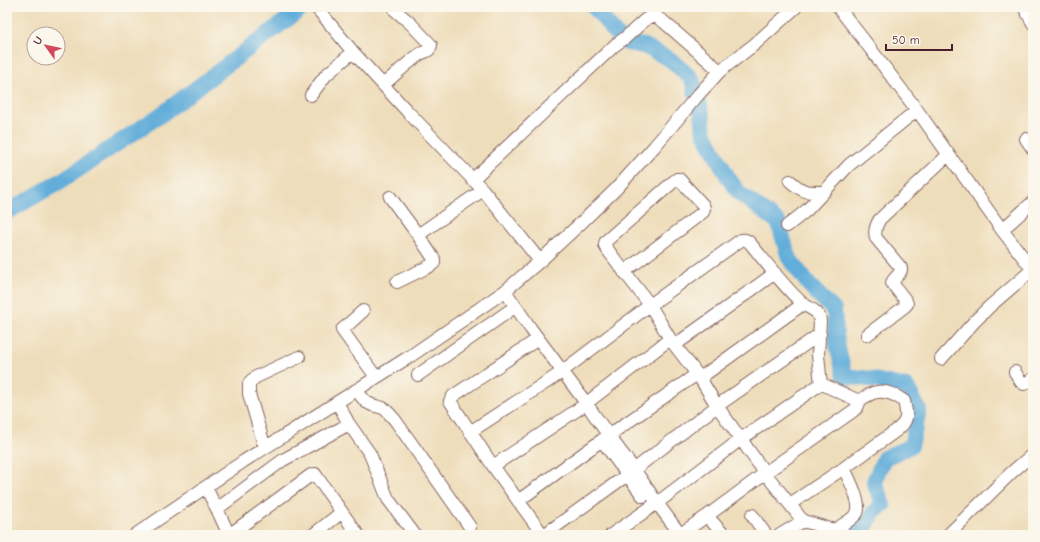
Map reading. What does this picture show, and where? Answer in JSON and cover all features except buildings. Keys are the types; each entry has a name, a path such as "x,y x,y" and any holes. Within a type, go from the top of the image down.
{"street":[{"path":"316,7 353,52 383,85 428,134 483,190 540,261"},
{"path":"135,535 265,448 412,355 501,293 540,261 616,189 720,71 755,44 796,7"},
{"path":"838,7 917,110 1002,230 1033,269 989,307 941,359"},
{"path":"1024,7 1033,23"},
{"path":"383,85 419,54 428,51 431,48 431,45 395,10"},
{"path":"472,180 620,41 652,16 655,16 664,22 720,71"},
{"path":"311,95 326,75 353,52"},
{"path":"788,226 807,210 849,165 917,110"},
{"path":"1026,139 1033,149"},
{"path":"867,335 906,304 906,301 892,283 901,271 901,268 876,238 876,226 880,219 948,155"},
{"path":"624,272 703,212 703,205 679,179 673,182 606,242 606,250 650,305 672,342 699,376 717,406 765,473 803,521 834,530 839,528 857,513 858,501 844,468"},
{"path":"790,181 804,191 824,192"},
{"path":"418,235 483,190"},
{"path":"390,197 434,259 434,262 430,266 397,282"},
{"path":"1002,230 1033,202"},
{"path":"470,432 560,373 650,305 741,240 747,240 803,304 811,308 820,316 818,355 821,385"},
{"path":"493,466 583,406 672,342 776,273"},
{"path":"501,293 509,311 532,343 560,373"},
{"path":"501,293 532,329 560,373 605,438 677,535 708,516 765,473 853,411 857,408 859,401 874,392 881,391 889,393 904,401 907,415 903,425 844,468 790,504"},
{"path":"518,501 605,438 699,376 803,304"},
{"path":"363,311 342,330 376,378"},
{"path":"418,375 509,311"},
{"path":"532,343 451,397 450,403 543,535 631,472 717,406 820,334"},
{"path":"265,448 248,394 249,384 256,377 299,357"},
{"path":"1015,372 1024,384 1033,379"},
{"path":"611,535 741,439 819,385 830,388 859,401"},
{"path":"356,390 366,402 386,410 470,527"},
{"path":"337,402 349,424 370,454 388,499 415,535"},
{"path":"218,509 283,460 349,424"},
{"path":"948,535 1012,472 1033,454"},
{"path":"206,488 218,509 229,535 311,475 315,474 358,535"},
{"path":"313,535 342,512"},
{"path":"752,515 766,535"},
{"path":"708,516 724,535"},
{"path":"780,535 803,521"}],"waterway":[{"path":"7,212 61,181 162,114 303,7"},
{"path":"594,7 615,33 627,43 644,46 671,60 692,79 702,113 704,133 729,179 740,194 778,222 789,258 809,285 834,310 837,345 845,376 870,379 907,387 919,410 911,446 884,458 874,482 883,505 874,512 863,530 850,535"}]}
